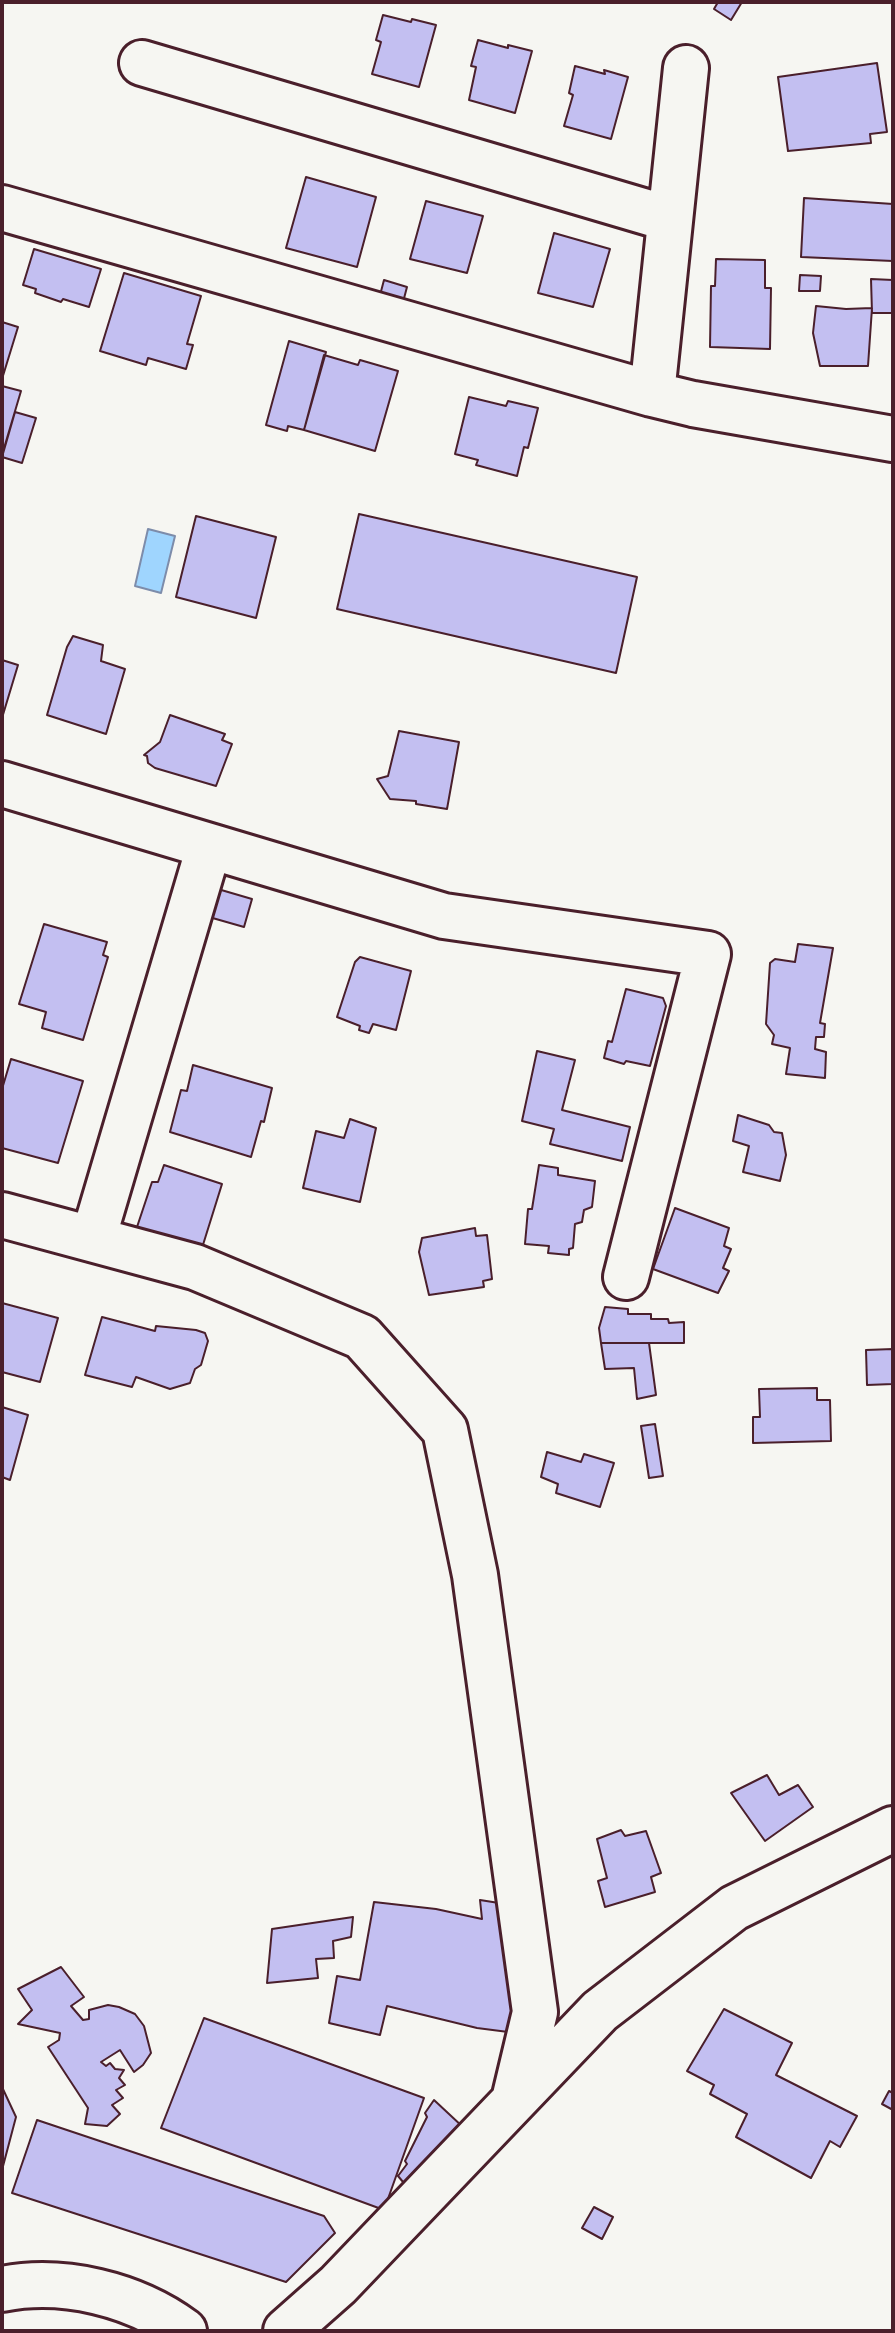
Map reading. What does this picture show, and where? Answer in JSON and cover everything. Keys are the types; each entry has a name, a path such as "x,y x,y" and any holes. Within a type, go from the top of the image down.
{"street":[{"path":"142,63 670,219"},
{"path":"652,394 686,68"},
{"path":"2,208 652,394 893,439"},
{"path":"2,784 444,916 708,954 626,1277"},
{"path":"93,1239 209,847"},
{"path":"2,1215 195,1267 362,1337 445,1430 475,1575 535,2012 514,2100"},
{"path":"286,2331 338,2285 600,2011 734,1908 893,1829"},
{"path":"2,2289 25,2285 102,2292 139,2306 184,2331"}],"water":[{"path":"148,529 175,536 161,593 135,586"}],"building":[{"path":"718,2 742,2 731,20 714,9"},
{"path":"383,15 436,25 419,87 372,74 381,42 376,40"},
{"path":"478,40 532,51 515,113 469,100 476,67 471,66"},
{"path":"877,63 887,132 870,134 871,143 788,151 778,77"},
{"path":"575,66 628,77 611,139 564,126 573,95 569,93"},
{"path":"306,177 376,197 357,267 286,248"},
{"path":"804,198 893,204 893,261 801,257"},
{"path":"426,201 483,216 467,273 410,259"},
{"path":"554,233 610,249 593,307 538,293"},
{"path":"34,249 101,269 89,307 63,299 61,302 35,293 36,289 23,285"},
{"path":"716,259 765,260 765,288 771,288 770,349 710,347 711,286 715,286"},
{"path":"124,273 201,296 187,344 193,345 186,369 148,358 146,365 100,351"},
{"path":"800,275 821,276 820,291 799,291"},
{"path":"871,279 893,280 893,313 872,313"},
{"path":"384,280 407,287 402,306 379,299"},
{"path":"816,306 872,308 868,366 820,366 813,333"},
{"path":"2,322 18,327 2,379"},
{"path":"289,341 326,352 304,430 288,426 287,431 266,425"},
{"path":"324,355 358,365 360,360 398,371 375,451 304,430"},
{"path":"2,386 21,391 2,455"},
{"path":"469,397 506,406 508,401 538,408 517,476 476,465 478,460 455,454"},
{"path":"15,412 36,418 22,463 2,457"},
{"path":"359,514 637,577 616,673 337,609"},
{"path":"196,516 276,537 256,618 176,597"},
{"path":"73,636 103,645 101,661 125,669 106,734 47,715"},
{"path":"2,660 18,665 2,718"},
{"path":"170,715 225,734 222,740 232,744 216,786 155,768 148,763 144,755 160,742"},
{"path":"399,731 459,742 447,809 416,804 416,801 390,799 377,779 388,776"},
{"path":"211,887 252,899 244,927 202,915"},
{"path":"44,924 107,942 103,955 108,957 83,1040 42,1028 46,1012 19,1004"},
{"path":"798,944 833,948 820,1023 825,1024 824,1037 816,1037 815,1049 826,1052 825,1078 786,1074 790,1048 772,1044 774,1035 766,1024 770,963 775,959 795,962"},
{"path":"360,957 411,971 396,1030 373,1024 369,1033 337,1017 355,962"},
{"path":"626,989 663,998 666,1006 650,1066 626,1061 624,1064 604,1058 608,1041 612,1042"},
{"path":"537,1051 575,1060 562,1110 630,1127 622,1161 550,1144 554,1129 522,1121"},
{"path":"11,1059 83,1081 58,1163 2,1148 2,1089"},
{"path":"193,1065 272,1088 251,1157 170,1132 181,1090 187,1091"},
{"path":"738,1115 769,1125 774,1132 782,1133 786,1155 780,1181 743,1172 749,1146 733,1141"},
{"path":"350,1119 376,1128 360,1202 303,1188 316,1131 344,1138"},
{"path":"164,1165 222,1184 202,1248 137,1227 152,1182 158,1182"},
{"path":"539,1165 558,1168 558,1175 595,1181 592,1207 584,1210 582,1222 575,1224 573,1248 569,1249 569,1255 548,1253 549,1246 525,1244 528,1209 532,1209"},
{"path":"675,1208 729,1228 724,1246 731,1249 723,1268 729,1271 718,1293 653,1269"},
{"path":"475,1228 476,1236 487,1235 492,1279 483,1281 484,1287 429,1295 419,1252 422,1238"},
{"path":"2,1303 58,1318 40,1382 2,1372"},
{"path":"605,1307 628,1309 628,1314 651,1314 651,1319 668,1319 669,1323 684,1322 684,1343 601,1343 599,1328"},
{"path":"102,1317 155,1331 156,1326 205,1333 208,1341 201,1365 195,1369 190,1383 170,1389 136,1377 132,1387 85,1375"},
{"path":"601,1343 649,1343 656,1395 637,1399 634,1368 605,1369"},
{"path":"893,1349 893,1384 867,1385 866,1350"},
{"path":"817,1388 817,1400 830,1400 831,1441 753,1443 753,1417 760,1417 759,1389"},
{"path":"2,1407 28,1415 10,1480 2,1477"},
{"path":"655,1424 663,1476 649,1478 641,1426"},
{"path":"547,1452 581,1462 584,1454 614,1463 600,1507 556,1493 558,1484 541,1477"},
{"path":"767,1775 779,1795 798,1785 813,1807 765,1841 731,1793"},
{"path":"621,1830 625,1836 646,1831 661,1873 651,1877 655,1892 605,1907 598,1881 607,1878 597,1839"},
{"path":"480,1900 499,1903 516,2033 477,2028 387,2006 380,2035 329,2023 337,1976 360,1980 374,1902 436,1909 482,1919"},
{"path":"353,1917 351,1937 333,1941 334,1958 316,1959 318,1978 267,1983 272,1929"},
{"path":"61,1967 84,1997 71,2006 83,2020 89,2019 89,2010 108,2005 135,2014 144,2026 151,2053 143,2065 134,2072 120,2050 101,2062 124,2070 119,2078 125,2085 116,2090 123,2098 112,2105 120,2114 107,2126 85,2124 88,2108 48,2047 59,2040 60,2033 18,2024 32,2010 18,1989"},
{"path":"724,2009 792,2043 776,2075 857,2116 840,2147 830,2141 811,2178 736,2137 747,2114 710,2094 714,2085 687,2071"},
{"path":"204,2018 424,2098 384,2210 161,2128"},
{"path":"2,2087 16,2117 2,2170"},
{"path":"889,2091 893,2093 893,2110 882,2104"},
{"path":"434,2100 464,2128 409,2189 398,2176 407,2164 405,2161 427,2117 425,2113"},
{"path":"37,2120 324,2216 335,2233 286,2282 12,2193"},
{"path":"594,2207 613,2217 602,2239 582,2228"}]}
